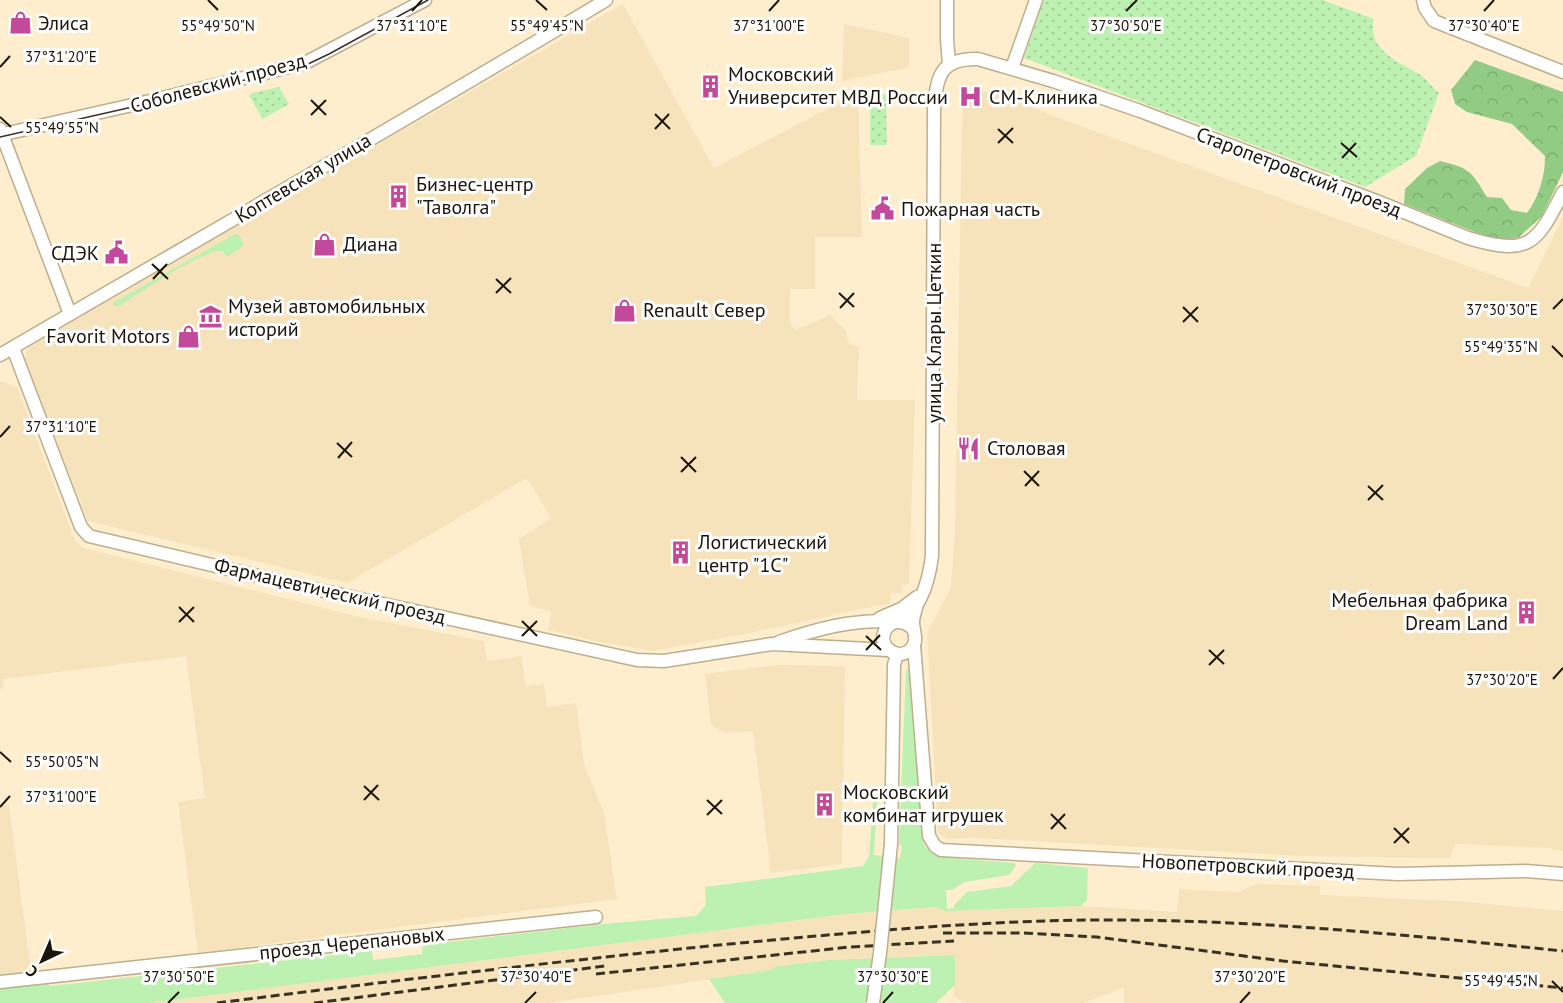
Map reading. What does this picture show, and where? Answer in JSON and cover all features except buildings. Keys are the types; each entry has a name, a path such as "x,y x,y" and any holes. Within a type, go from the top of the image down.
{"street":[{"name":"Соболевский проезд","path":"1,133 150,101 305,63 426,0"},
{"name":"Коптевская улица","path":"0,355 206,237 606,0"},
{"path":"947,0 947,39 950,64 965,59 978,59 1012,68 1036,0"},
{"path":"1423,0 1425,8 1434,21 1563,72"},
{"name":"улица Клары Цеткин","path":"899,622 911,613 917,604 929,578 932,556 934,110 938,77 950,64"},
{"name":"Старопетровский проезд","path":"1012,68 1140,111 1468,238 1497,246 1515,247 1538,234 1547,223 1563,192"},
{"path":"1,133 70,314"},
{"name":"Фармацевтический проезд","path":"13,348 81,527 89,536 292,584 637,660 664,661 772,644 800,634 874,619 902,609 925,587"},
{"name":"улица Клары Цеткин","path":"914,630 913,621 917,604"},
{"name":"Фармацевтический проезд","path":"874,619 899,622"},
{"path":"873,1003 891,843 894,665 892,652 883,641 887,626 899,622 910,626 914,630 914,645 907,652 892,652"},
{"name":"Фармацевтический проезд","path":"772,644 892,652"},
{"name":"Новопетровский проезд","path":"914,645 929,836 935,846 941,850 1398,874 1563,873"},
{"name":"проезд Черепановых","path":"0,982 596,917"}],"shaded area":[{"path":"623,4 714,168 858,93 862,237 815,237 815,289 790,289 790,323 796,330 830,315 846,331 849,344 859,347 857,400 915,400 909,584 903,585 902,593 891,593 890,604 653,651 548,630 551,611 530,606 519,539 551,518 527,478 347,583 88,521 25,361 28,345"},
{"path":"844,24 909,38 909,67 842,81"},
{"path":"978,91 997,93 1064,120 1528,288 1563,217 1563,851 1549,848 1455,844 1450,858 1298,856 976,838 947,839 938,833 927,633 951,587 955,529 962,121 964,101"},
{"path":"0,381 17,387 75,541 84,548 360,617 484,641 487,661 521,656 526,686 544,684 547,707 576,703 584,764 604,813 617,899 198,953 178,802 205,798 186,656 3,679 4,688 0,689"},
{"path":"778,665 845,666 842,864 771,873 753,731 725,733 711,725 705,674"},
{"path":"9,805 31,973 0,977 0,806"},
{"path":"1255,884 1320,886 1320,895 1456,901 1563,911 1563,1003 1124,1003 1124,988 1083,1003 967,1003 954,997 954,955 828,960 549,1003 150,1003 846,914 935,907 946,911 1081,906 1177,912 1179,889 1239,892"}],"green space":[{"path":"1044,0 1323,0 1374,19 1373,30 1380,47 1395,60 1422,76 1439,93 1416,156 1365,187 1024,58"},
{"path":"1475,60 1563,92 1563,172 1542,216 1519,237 1505,240 1490,238 1404,204 1405,189 1427,168 1440,161 1469,172 1487,197 1502,198 1511,210 1527,213 1535,200 1542,179 1545,156 1512,124 1467,112 1455,104 1451,90"},
{"path":"279,87 289,104 263,119 249,96 252,93"},
{"path":"886,94 887,145 870,145 870,98"},
{"path":"235,234 239,235 243,246 227,257 223,251 214,252 171,273 119,306 113,303"},
{"path":"910,668 923,841 926,848 940,857 1014,863 1016,866 1009,875 965,882 952,890 946,890 947,909 954,908 954,905 967,892 1011,886 1035,863 1088,868 1087,900 1081,906 946,911 935,907 846,914 150,1003 0,1003 0,988 46,983 50,986 372,951 373,960 422,954 423,945 602,924 696,916 706,905 705,887 863,866 869,856 874,788 878,786 874,855 900,858 906,671"},
{"path":"955,955 955,985 936,1003 725,1003 709,979 773,970 772,967 828,960"}],"tram line":[{"path":"0,137 306,65 428,0"}],"railway":[{"path":"217,1003 709,946 902,929 1047,921 1154,920 1271,925 1563,951"},
{"path":"943,933 1022,933 1097,937 1283,961 1563,988"},
{"path":"596,974 850,947 954,941"},
{"path":"314,1003 605,966"}],"place":[{"name":"Элиса","path":"20,23"},
{"name":"Московский Университет МВД России","path":"710,86"},
{"name":"СМ-Клиника","path":"971,97"},
{"name":"Бизнес-центр \"Таволга\"","path":"398,196"},
{"name":"Пожарная часть","path":"883,209"},
{"name":"Диана","path":"325,244"},
{"name":"СДЭК","path":"117,253"},
{"name":"Renault Север","path":"625,310"},
{"name":"Музей автомобильных историй","path":"210,317"},
{"name":"Favorit Motors","path":"188,336"},
{"name":"Столовая","path":"969,448"},
{"name":"Логистический центр \"1С\"","path":"680,553"},
{"name":"Мебельная фабрика Dream Land","path":"1526,612"},
{"name":"Московский комбинат игрушек","path":"825,804"}]}
